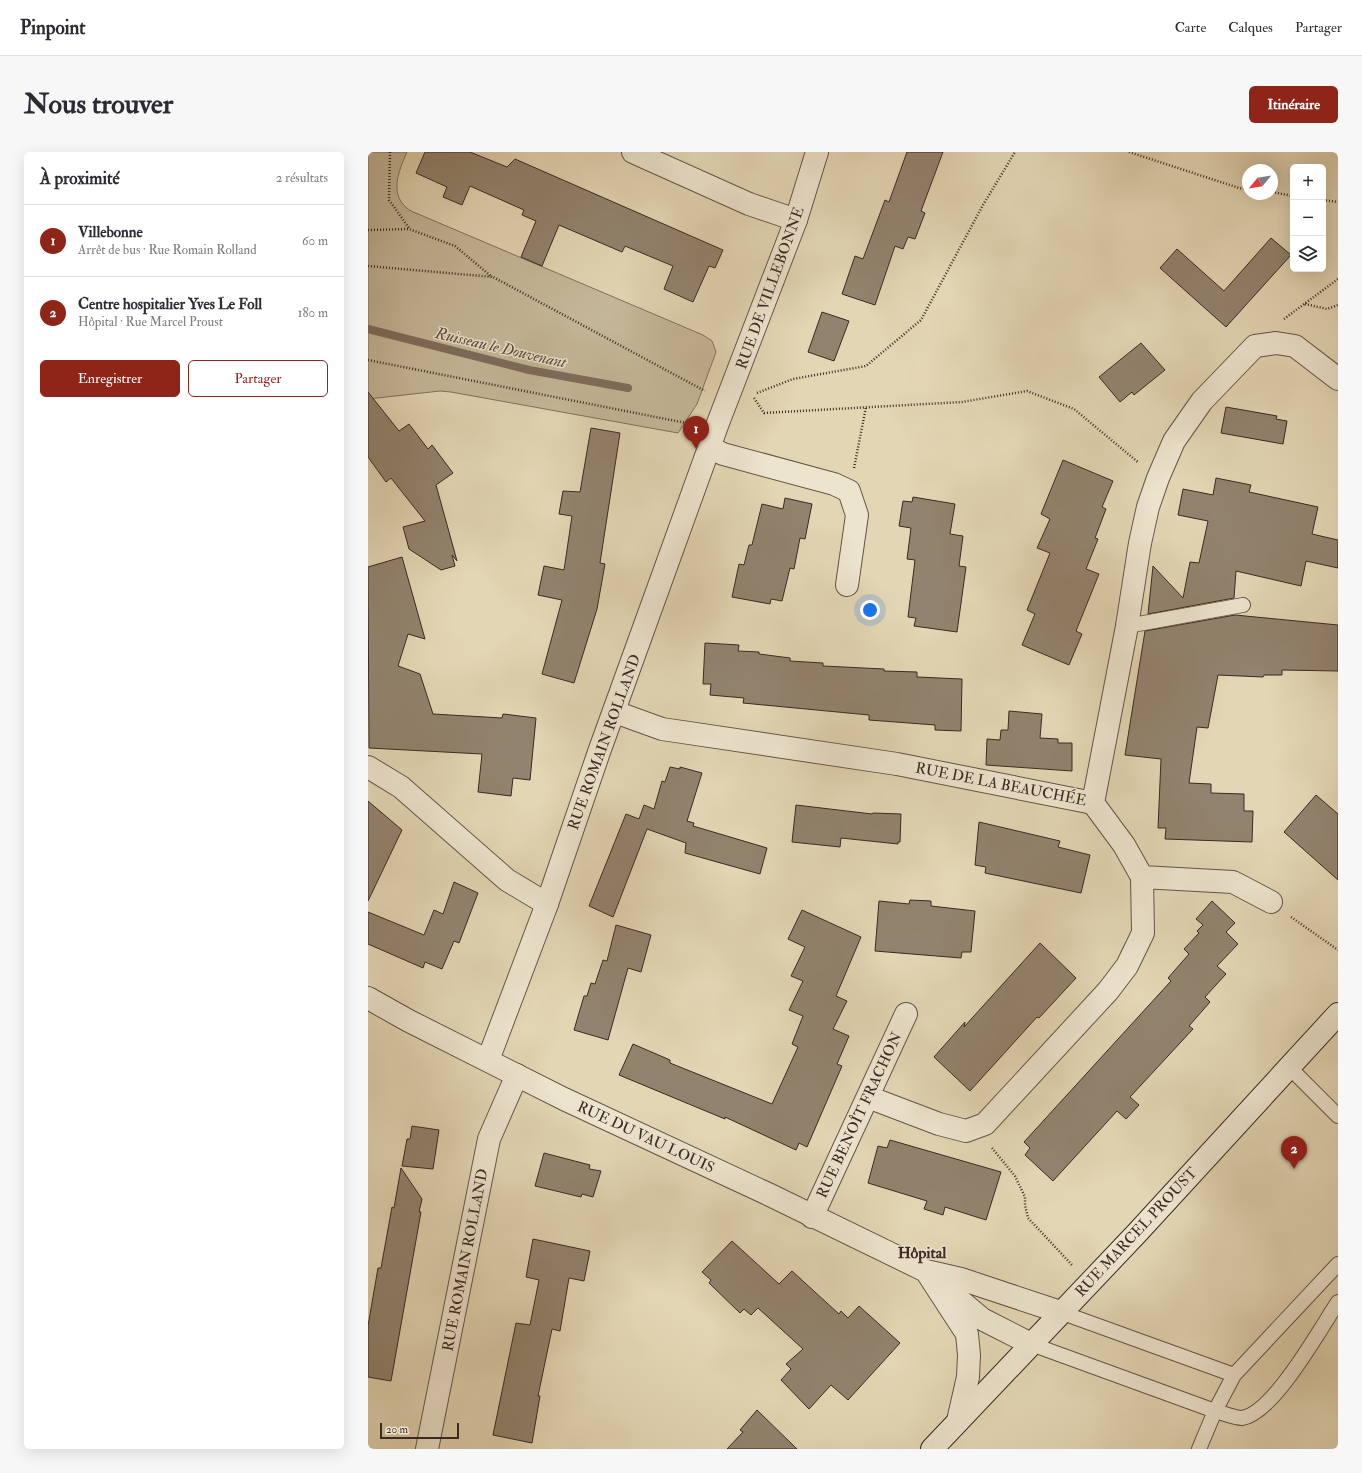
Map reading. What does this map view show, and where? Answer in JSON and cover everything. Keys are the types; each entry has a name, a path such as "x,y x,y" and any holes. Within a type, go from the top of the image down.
{"street":[{"path":"633,152 749,204 796,220"},
{"name":"RUE DE VILLEBONNE","path":"718,423 796,220 817,152"},
{"path":"1255,346 1276,343 1295,346 1338,379"},
{"name":"RUE DE LA BEAUCHÉE","path":"615,712 662,729 897,764 1093,803 1127,626 1140,543 1148,507 1158,478 1174,441 1202,400 1255,346"},
{"name":"RUE ROMAIN ROLLAND","path":"488,1060 546,904 718,423"},
{"path":"709,447 723,454 834,484 850,491 857,515 847,585"},
{"path":"368,767 401,788 507,880 546,904"},
{"path":"868,1097 939,1124 966,1131 985,1124 1108,991 1127,966 1143,933 1142,877 1124,844 1093,803"},
{"path":"1142,877 1233,882 1271,902"},
{"name":"RUE DU VAU LOUIS","path":"368,998 409,1021 517,1074 564,1099 770,1195 812,1217 926,1271 961,1278 1060,1312"},
{"name":"RUE BENOÎT FRACHON","path":"812,1217 906,1014"},
{"name":"RUE MARCEL PROUST","path":"932,1449 1060,1312 1090,1283 1338,1014"},
{"name":"RUE ROMAIN ROLLAND","path":"427,1449 489,1139 517,1074"},
{"path":"926,1271 967,1334 969,1355 968,1377 958,1421"},
{"name":"RUE DU VAU LOUIS","path":"926,1271 982,1319 1031,1344"}],"lane":[{"path":"1127,626 1243,605"},
{"path":"1289,1068 1338,1116"},
{"path":"1199,1449 1234,1375 1338,1264"},
{"path":"1031,1344 1216,1411 1241,1418 1256,1413 1279,1390 1338,1302"},
{"path":"1060,1312 1234,1375"}],"path":[{"path":"390,152 389,200 409,229"},
{"path":"1015,152 983,205 921,320 866,366 793,379 752,395 764,413 962,402 1027,391 1074,409 1158,478"},
{"path":"1129,152 1242,188"},
{"path":"1278,193 1290,195"},
{"path":"1326,200 1338,202"},
{"path":"368,230 409,229 455,246 493,277 709,393"},
{"path":"368,266 493,277"},
{"path":"1255,346 1279,323 1338,279"},
{"path":"1304,304 1327,309 1338,305"},
{"path":"368,360 695,425"},
{"path":"850,491 866,407"},
{"path":"1271,902 1338,950"},
{"path":"985,1124 992,1151 1016,1176 1025,1197 1028,1218 1090,1283"}],"shaded area":[{"path":"368,152 407,152 398,176 397,191 399,199 411,211 703,335 712,341 716,352 697,404 678,433 451,392 440,391 368,399"}],"building":[{"path":"425,152 470,152 507,167 515,159 723,250 715,268 709,266 693,302 664,289 673,266 625,246 622,252 559,225 542,266 521,257 536,221 522,215 524,210 470,186 462,205 443,197 447,187 416,173"},
{"path":"907,152 943,152 921,211 925,213 915,239 908,237 903,249 895,246 875,305 842,294 855,256 863,259 885,200 889,202"},
{"path":"1271,238 1290,254 1290,256 1226,327 1160,268 1177,249 1224,291"},
{"path":"822,312 849,321 834,361 808,352"},
{"path":"1141,343 1165,370 1134,395 1132,392 1120,402 1099,377"},
{"path":"368,392 399,431 409,424 428,449 432,445 453,473 436,485 457,561 452,555 455,566 441,570 409,549 403,527 425,521 391,478 386,482 368,457"},
{"path":"1226,407 1277,416 1276,419 1287,421 1283,444 1221,433"},
{"path":"591,428 620,433 600,563 605,564 597,609 574,683 542,674 562,600 538,595 544,566 564,570 572,516 559,514 563,491 580,492"},
{"path":"1063,460 1113,481 1102,507 1106,509 1095,538 1098,539 1086,569 1099,574 1076,631 1082,634 1069,665 1022,645 1035,614 1027,610 1050,553 1037,548 1050,519 1041,514"},
{"path":"1216,478 1251,485 1249,492 1318,507 1312,534 1338,540 1338,568 1306,561 1301,586 1236,571 1234,598 1148,614 1153,566 1183,598 1190,562 1199,563 1208,521 1178,515 1183,489 1213,495"},
{"path":"913,497 955,504 950,534 963,536 959,566 966,567 957,632 914,626 916,618 908,617 915,560 907,559 911,528 899,526 903,501 912,502"},
{"path":"785,498 812,504 805,539 800,538 794,569 790,568 782,601 771,599 770,604 732,597 739,564 744,565 749,545 752,545 762,504 783,509"},
{"path":"402,557 425,639 408,634 398,666 420,674 433,714 502,718 503,714 536,718 530,780 513,778 511,796 478,792 482,754 369,748 368,567"},
{"path":"1235,615 1338,625 1338,671 1282,670 1282,675 1264,675 1263,677 1218,675 1208,728 1197,727 1189,783 1211,784 1211,793 1244,794 1244,811 1253,811 1252,842 1165,839 1166,828 1158,828 1161,759 1125,755 1145,631"},
{"path":"705,643 739,645 738,651 759,652 759,654 790,658 790,661 823,663 823,666 917,672 917,677 962,679 961,731 935,730 935,725 869,720 869,715 743,703 744,698 710,695 711,684 703,684"},
{"path":"1009,711 1042,714 1040,738 1058,739 1058,743 1072,743 1072,771 986,765 987,739 1000,740 1001,730 1008,730"},
{"path":"670,767 680,769 680,767 702,773 687,821 694,823 693,826 767,848 760,874 685,853 686,843 647,829 613,917 589,906 626,814 639,819 644,805 654,809 662,781 665,782"},
{"path":"1316,795 1338,814 1338,880 1284,832"},
{"path":"368,801 402,830 368,901"},
{"path":"796,805 872,814 901,814 900,842 898,842 898,844 841,838 840,847 792,842"},
{"path":"979,822 1060,841 1058,847 1090,855 1081,893 985,873 986,867 975,865"},
{"path":"454,882 478,893 459,943 454,941 442,969 425,962 423,968 368,944 368,912 424,935 434,910 443,914"},
{"path":"910,900 931,901 931,906 975,911 971,952 962,952 961,958 875,951 879,901 909,904"},
{"path":"1212,901 1235,923 1226,932 1238,944 1217,966 1226,974 1205,997 1210,1002 1189,1026 1193,1029 1130,1097 1139,1105 1126,1119 1117,1111 1053,1181 1025,1155 1030,1148 1024,1142 1171,981 1168,978 1189,954 1184,949 1199,933 1197,931 1203,925 1196,919"},
{"path":"802,910 861,937 836,996 847,1001 833,1029 849,1036 837,1064 842,1066 807,1147 799,1143 796,1150 725,1117 725,1119 619,1075 633,1044 670,1060 670,1063 772,1104 798,1047 792,1044 803,1016 789,1010 803,981 791,976 805,947 788,939"},
{"path":"616,925 651,935 641,972 628,968 608,1040 574,1030 584,996 587,996 591,983 595,984 603,960 607,961"},
{"path":"1040,943 1076,978 1039,1018 1037,1017 970,1091 934,1057 965,1022 964,1027"},
{"path":"412,1126 439,1130 433,1169 402,1166 407,1139 410,1139"},
{"path":"890,1140 1001,1172 986,1220 945,1207 943,1215 924,1209 927,1201 868,1183 878,1146 887,1148"},
{"path":"544,1153 590,1165 589,1169 601,1171 593,1197 582,1194 581,1197 535,1186"},
{"path":"401,1168 422,1199 391,1381 368,1377 368,1326 378,1268 381,1268"},
{"path":"533,1239 590,1251 584,1281 569,1278 560,1331 552,1329 538,1396 540,1396 532,1443 493,1435 516,1323 530,1325 539,1280 526,1277"},
{"path":"732,1241 779,1284 792,1271 839,1314 841,1311 848,1318 859,1306 900,1343 848,1400 831,1385 809,1409 781,1380 791,1369 786,1364 803,1349 758,1308 751,1315 744,1309 740,1313 709,1283 711,1280 702,1272"},
{"path":"757,1410 797,1449 727,1449 743,1432 740,1430"}],"waterway":[{"name":"Ruisseau le Douvenant","path":"368,329 529,370 628,388"}],"place":[{"name":"Villebonne","path":"696,449"},
{"name":"Centre hospitalier Yves Le Foll","path":"1294,1169"}],"district":[{"name":"Hôpital","path":"922,1252"}]}
